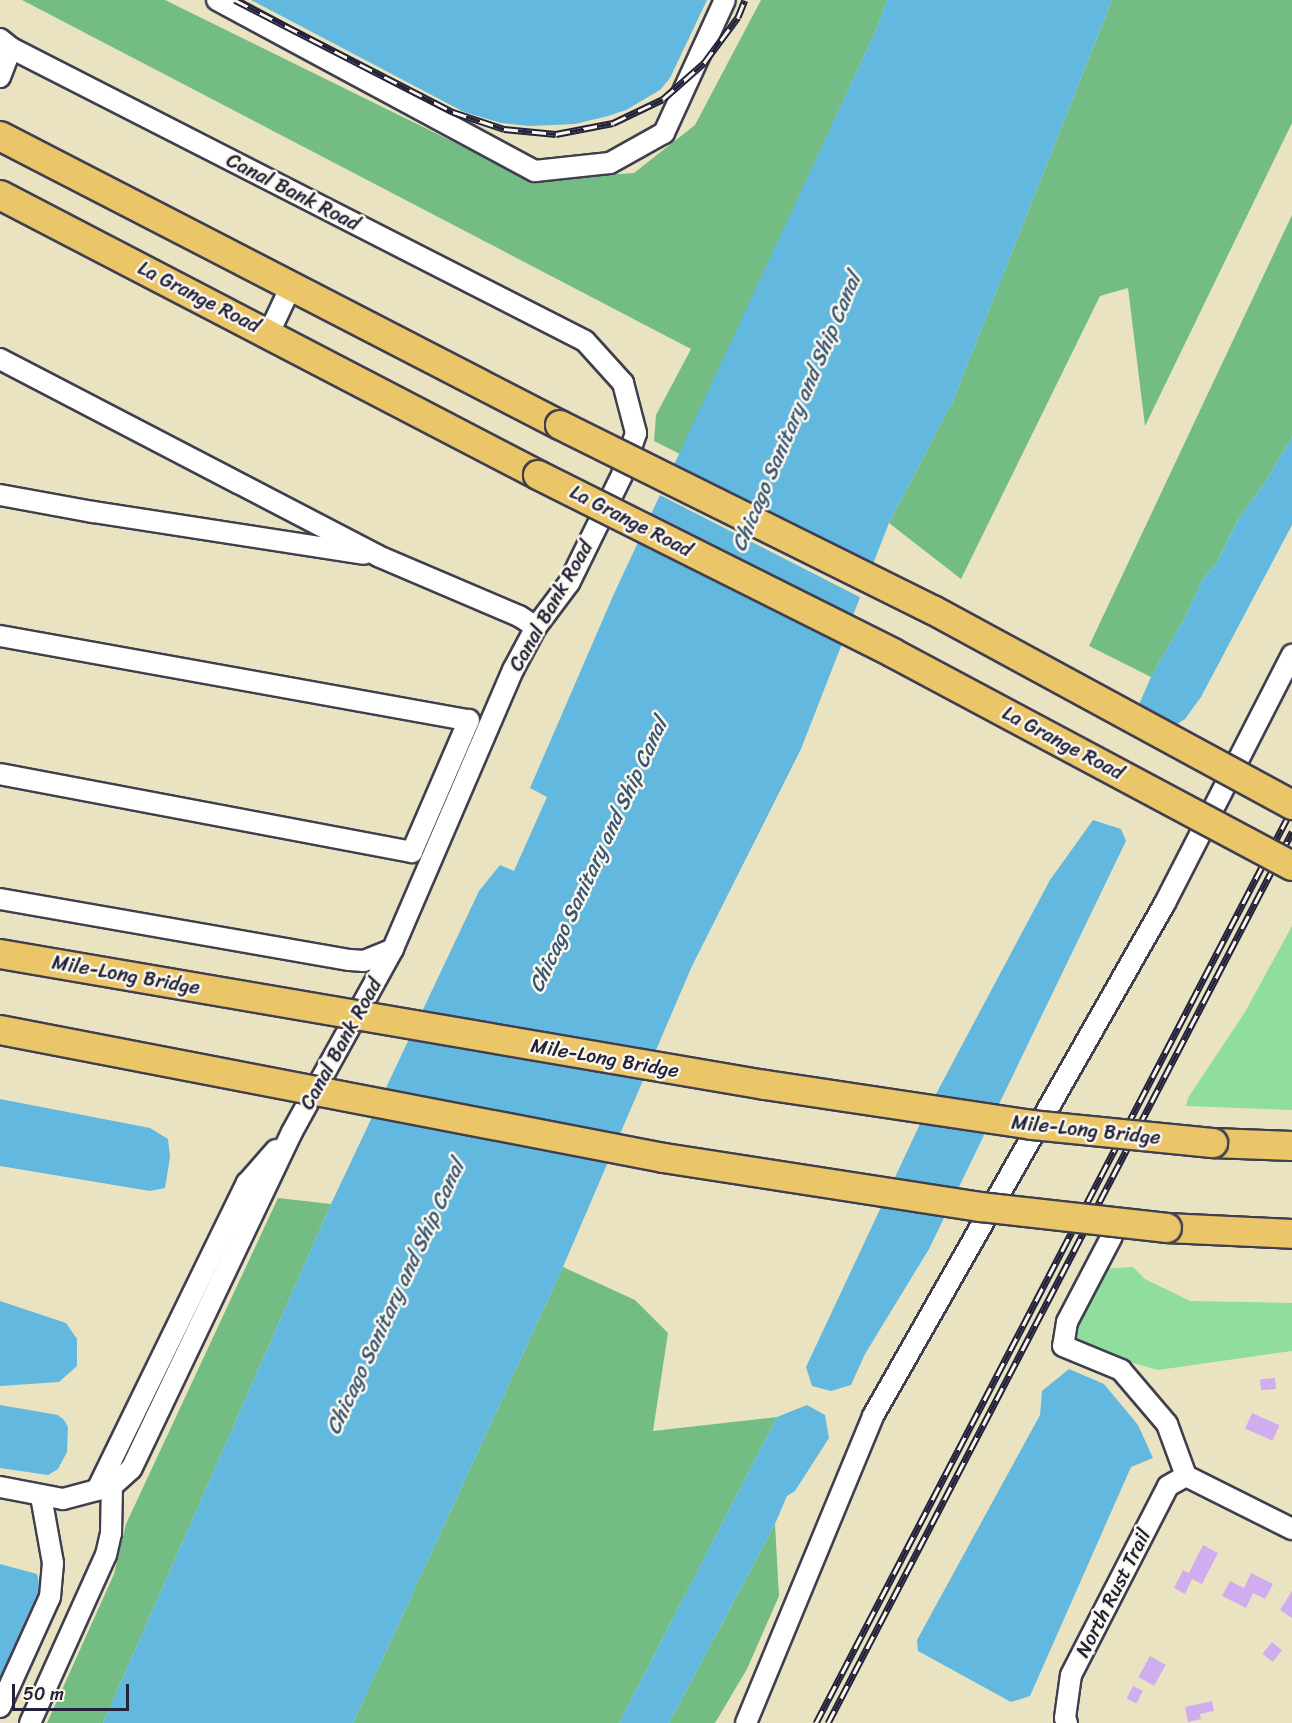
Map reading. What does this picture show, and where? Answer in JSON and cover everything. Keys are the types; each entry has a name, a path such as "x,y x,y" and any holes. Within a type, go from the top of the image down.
{"highway":[{"path":"0,136 560,425 933,610 1292,805"},
{"name":"La Grange Road","path":"0,195 538,475 893,653 1292,866"},
{"name":"Mile-Long Bridge","path":"0,954 765,1085 1032,1125 1213,1143 1292,1146"},
{"path":"0,1030 664,1158 980,1207 1167,1227 1292,1234"}],"street":[{"path":"217,0 535,171 610,163 664,133 725,0"},
{"path":"0,77 6,44"},
{"name":"Canal Bank Road","path":"6,44 585,341 623,383 636,433 622,475 569,583 536,627 513,670 393,949 292,1132 131,1469 105,1488"},
{"path":"269,333 291,286"},
{"path":"0,359 378,556 519,616 536,627"},
{"path":"0,495 93,512 378,556"},
{"path":"0,636 469,720 412,852 0,774"},
{"path":"746,1723 873,1416 1165,903 1292,655"},
{"path":"0,899 350,960 364,961 393,949"},
{"path":"30,1723 106,1556 111,1533 105,1488 247,1183 292,1132"},
{"path":"1112,1236 1067,1322 1063,1346 1121,1370 1167,1424 1186,1476 1292,1529"},
{"name":"North Rust Trail","path":"1062,1722 1071,1675 1168,1486 1186,1476"},
{"path":"0,1487 63,1499 105,1488"},
{"path":"0,1707 50,1597 53,1563 41,1496"}],"green space":[{"path":"22,0 165,0 531,180 634,173 695,125 761,0 887,0 876,30 680,454 654,441 656,415 691,349"},
{"path":"1112,0 1292,0 1292,123 1145,426 1128,288 1100,296 961,579 889,523 953,401"},
{"path":"1292,215 1292,437 1265,482 1238,520 1216,564 1203,579 1184,619 1151,677 1089,646"},
{"path":"1292,926 1292,1110 1186,1106 1188,1098 1245,1012"},
{"path":"278,1198 331,1204 103,1723 47,1723 114,1574 126,1524"},
{"path":"563,1267 635,1300 668,1333 653,1431 777,1417 619,1723 353,1723"},
{"path":"1133,1267 1145,1279 1190,1301 1292,1303 1292,1351 1158,1370 1072,1346 1072,1321 1104,1269"},
{"path":"775,1524 779,1596 747,1669 715,1723 669,1723"}],"water":[{"path":"251,0 707,0 670,78 660,90 626,110 608,116 575,124 530,126 501,123 464,112"},
{"name":"Chicago Sanitary and Ship Canal","path":"887,0 1112,0 953,401 889,523 801,749 692,966 563,1267 353,1723 103,1723 331,1204 479,891 500,865 514,871 547,797 530,788 613,596 876,30"},
{"path":"1292,437 1292,525 1201,697 1185,719 1153,740 1137,709 1151,677 1184,619 1203,579 1216,564 1238,520 1265,482"},
{"path":"1093,820 1121,829 1126,841 929,1249 865,1354 851,1385 831,1391 812,1386 806,1367 920,1124 1050,880"},
{"path":"0,1099 150,1128 168,1139 170,1157 165,1188 150,1191 0,1166"},
{"path":"0,1301 66,1323 77,1339 77,1366 59,1382 0,1386"},
{"path":"1069,1369 1104,1384 1138,1425 1153,1458 1131,1467 1030,1696 1011,1702 918,1651 917,1640 1040,1415 1042,1391"},
{"path":"0,1405 58,1415 64,1420 68,1427 67,1452 58,1469 48,1475 0,1468"},
{"path":"807,1405 825,1415 829,1438 795,1491 787,1496 775,1524 669,1723 619,1723 777,1417"},
{"path":"0,1564 37,1574 41,1592 0,1681"}],"pier":[{"path":"671,466 874,570 860,597 657,494"}],"building":[{"path":"1275,1378 1276,1389 1261,1390 1260,1379"},
{"path":"1252,1413 1279,1425 1272,1441 1245,1429"},
{"path":"1203,1545 1218,1553 1202,1584 1192,1579 1185,1594 1174,1588 1183,1570 1189,1573"},
{"path":"1251,1573 1273,1584 1265,1599 1253,1593 1246,1608 1222,1596 1230,1581 1244,1588"},
{"path":"1292,1591 1292,1618 1280,1610"},
{"path":"1272,1642 1282,1650 1273,1662 1263,1654"},
{"path":"1150,1656 1166,1665 1154,1686 1138,1677"},
{"path":"1133,1686 1143,1691 1136,1703 1127,1698"},
{"path":"1212,1701 1214,1711 1200,1714 1201,1719 1188,1722 1185,1707"}],"railway":[{"path":"235,0 453,112 504,129 556,134 613,123 663,99 704,63 738,17 745,0"},
{"path":"816,1723 1292,809"},
{"path":"828,1723 1292,832"}]}
